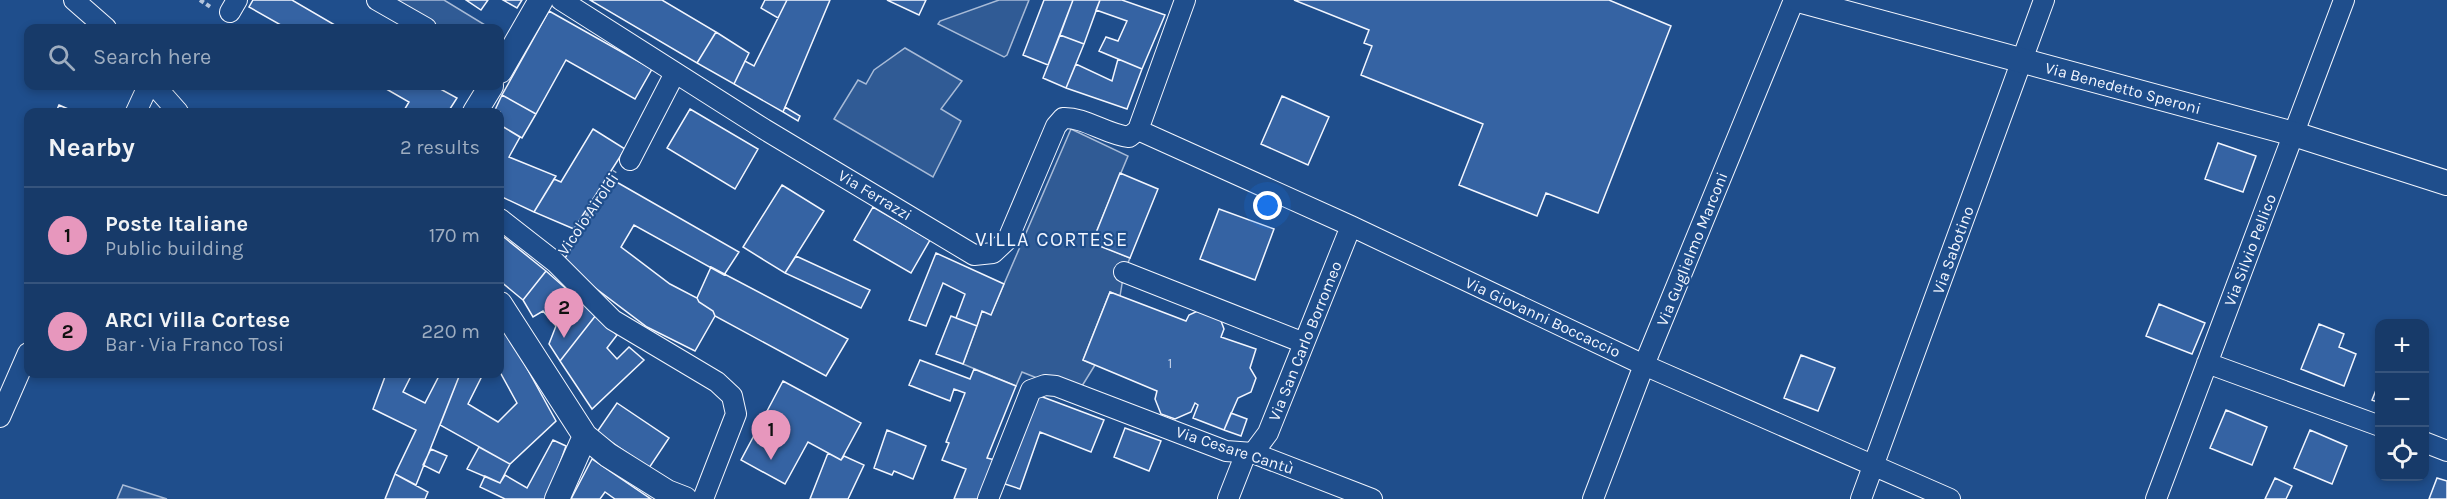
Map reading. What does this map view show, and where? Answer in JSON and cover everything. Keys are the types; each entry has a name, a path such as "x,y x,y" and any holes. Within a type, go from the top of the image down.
{"street":[{"path":"74,0 101,24"},
{"path":"377,0 419,24"},
{"path":"504,64 541,0"},
{"name":"Via Ferrazzi","path":"561,0 764,129 974,255 993,254 1008,239 1056,126 1063,118 1074,117 1114,135 1129,137 1138,130"},
{"path":"1138,130 1185,0"},
{"name":"Via Benedetto Speroni","path":"1796,0 2294,134 2447,183"},
{"name":"Via Guglielmo Marconi","path":"1593,499 1644,365 1796,0"},
{"name":"Via Sabotino","path":"1861,499 2044,0"},
{"name":"Via Silvio Pellico","path":"2156,499 2344,0"},
{"name":"Vicolo Airoldi","path":"630,160 675,73"},
{"path":"138,108 146,90"},
{"path":"159,90 174,108"},
{"path":"477,108 489,90"},
{"name":"Via Giovanni Boccaccio","path":"1138,130 1352,226 1644,365 1950,499"},
{"path":"504,222 555,262 613,320 717,382 732,396 736,414 703,499"},
{"name":"Via San Carlo Borromeo","path":"1228,499 1249,453 1268,433 1352,226"},
{"path":"1124,272 1304,343"},
{"path":"504,310 585,436 608,455 667,492 684,499"},
{"path":"0,417 24,362"},
{"path":"2207,363 2375,425"},
{"name":"Via Cesare Cantù","path":"988,499 1031,390 1036,387 1056,386 1226,451 1249,453 1372,499"},
{"path":"557,499 585,436"},
{"path":"2429,444 2447,451"}],"path":[{"name":"Vicolo Airoldi","path":"555,262 578,231 613,172 630,160"}],"shaded area":[{"path":"376,0 444,0 483,24 418,24"},
{"path":"999,0 1029,0 1007,55 1004,57 938,24 940,21"},
{"path":"905,48 962,81 941,109 961,121 933,177 834,119 858,80 866,84 874,70"},
{"path":"1071,129 1128,156 1092,242 1130,258 1124,272 1120,296 1110,292 1083,360 1095,365 1077,394 1022,372 1016,386 963,364 982,311 991,314"},
{"path":"123,485 167,499 117,499"}],"building":[{"path":"253,0 292,0 333,24 279,24 249,7"},
{"path":"466,0 488,0 481,10"},
{"path":"503,0 522,0 517,8"},
{"path":"590,0 662,0 716,32 697,63"},
{"path":"765,0 787,0 778,18 761,8"},
{"path":"787,0 830,0 783,112 734,84 745,61 754,66"},
{"path":"887,0 926,0 919,15"},
{"path":"1044,0 1073,0 1048,65 1023,55"},
{"path":"1073,0 1100,0 1084,44 1060,35"},
{"path":"1100,0 1122,0 1165,15 1142,69 1099,51 1106,37 1118,41 1127,21 1096,10"},
{"path":"1294,0 1609,0 1671,26 1598,213 1546,193 1537,216 1459,185 1483,124 1361,75 1372,46 1364,43 1369,30"},
{"path":"549,11 652,69 635,99 566,60 536,114 502,95"},
{"path":"716,32 749,53 734,84 697,63"},
{"path":"1060,35 1084,44 1066,88 1043,78"},
{"path":"1118,59 1142,69 1127,109 1066,88 1076,64 1112,81"},
{"path":"388,90 442,90 457,98 451,108 405,108 409,102"},
{"path":"502,95 536,114 522,138 504,127 504,108 496,108"},
{"path":"1282,96 1329,117 1308,165 1261,144"},
{"path":"785,107 800,116 798,121 783,112"},
{"path":"690,109 758,149 735,189 667,148"},
{"path":"504,127 520,137 509,157 556,176 534,212 504,198"},
{"path":"593,129 625,149 574,229 534,212 554,179 561,182"},
{"path":"2218,143 2256,156 2243,192 2205,179"},
{"path":"1120,173 1158,189 1130,258 1092,243"},
{"path":"613,180 739,252 724,275 634,225 621,247 670,284 697,298 699,302 713,311 715,316 695,351 647,327 562,263"},
{"path":"782,185 824,211 785,273 743,247"},
{"path":"873,207 930,240 911,273 854,240"},
{"path":"1219,209 1274,229 1255,280 1200,259"},
{"path":"504,237 546,271 523,300 504,284"},
{"path":"936,253 1004,284 991,315 982,311 977,326 956,318 965,294 943,283 926,326 909,320"},
{"path":"796,256 870,290 861,308 785,273"},
{"path":"711,267 848,339 826,376 715,316 713,311 699,302 697,298"},
{"path":"546,271 596,315 560,361 549,344 556,326 543,311 533,317 523,300"},
{"path":"1110,292 1186,321 1189,315 1204,308 1218,313 1224,329 1221,337 1256,349 1250,368 1256,378 1251,392 1238,398 1224,430 1193,418 1198,405 1195,403 1191,412 1175,419 1161,414 1155,399 1157,391 1083,360"},
{"path":"2159,304 2205,323 2192,354 2146,336"},
{"path":"596,315 617,335 607,348 617,359 629,347 644,360 592,409 560,361"},
{"path":"951,316 977,326 963,364 936,354"},
{"path":"2319,324 2344,334 2339,347 2356,354 2344,386 2301,369"},
{"path":"504,330 556,421 510,464 440,425 458,378 481,378 468,404 498,422 517,403 503,378"},
{"path":"1801,355 1835,368 1818,411 1784,398"},
{"path":"920,360 970,379 974,369 1016,386 987,458 995,460 980,499 954,499 966,469 942,460 949,443 946,442 965,393 954,389 950,401 909,385"},
{"path":"385,378 410,378 403,392 425,403 438,378 458,378 416,485 395,474 416,430 373,409"},
{"path":"783,381 861,423 841,460 808,442 785,484 741,460"},
{"path":"1040,396 1104,420 1091,452 1040,432 1020,489 1002,483 1032,399"},
{"path":"617,403 669,438 649,468 597,432"},
{"path":"2226,410 2267,427 2252,465 2210,448"},
{"path":"1231,413 1247,419 1241,436 1224,430"},
{"path":"1125,428 1161,441 1149,471 1114,457"},
{"path":"887,430 926,446 913,479 894,471 892,475 874,468"},
{"path":"2310,430 2347,446 2332,484 2294,468"},
{"path":"553,440 566,446 547,499 505,499 480,487 485,476 500,483 505,475 527,488"},
{"path":"479,447 510,464 500,483 467,469"},
{"path":"431,449 447,456 439,473 423,465"},
{"path":"828,453 841,460 844,456 864,465 848,499 810,499"},
{"path":"592,459 651,499 615,499 605,492 600,499 571,499"},
{"path":"395,474 428,492 425,499 385,499"},
{"path":"2275,478 2292,486 2286,499 2265,499"},
{"path":"2437,478 2447,481 2447,499 2429,499"}],"place":[{"name":"ARCI Villa Cortese","path":"564,338"},
{"name":"Poste Italiane","path":"771,460"}],"district":[{"name":"VILLA CORTESE","path":"1052,239"}]}
